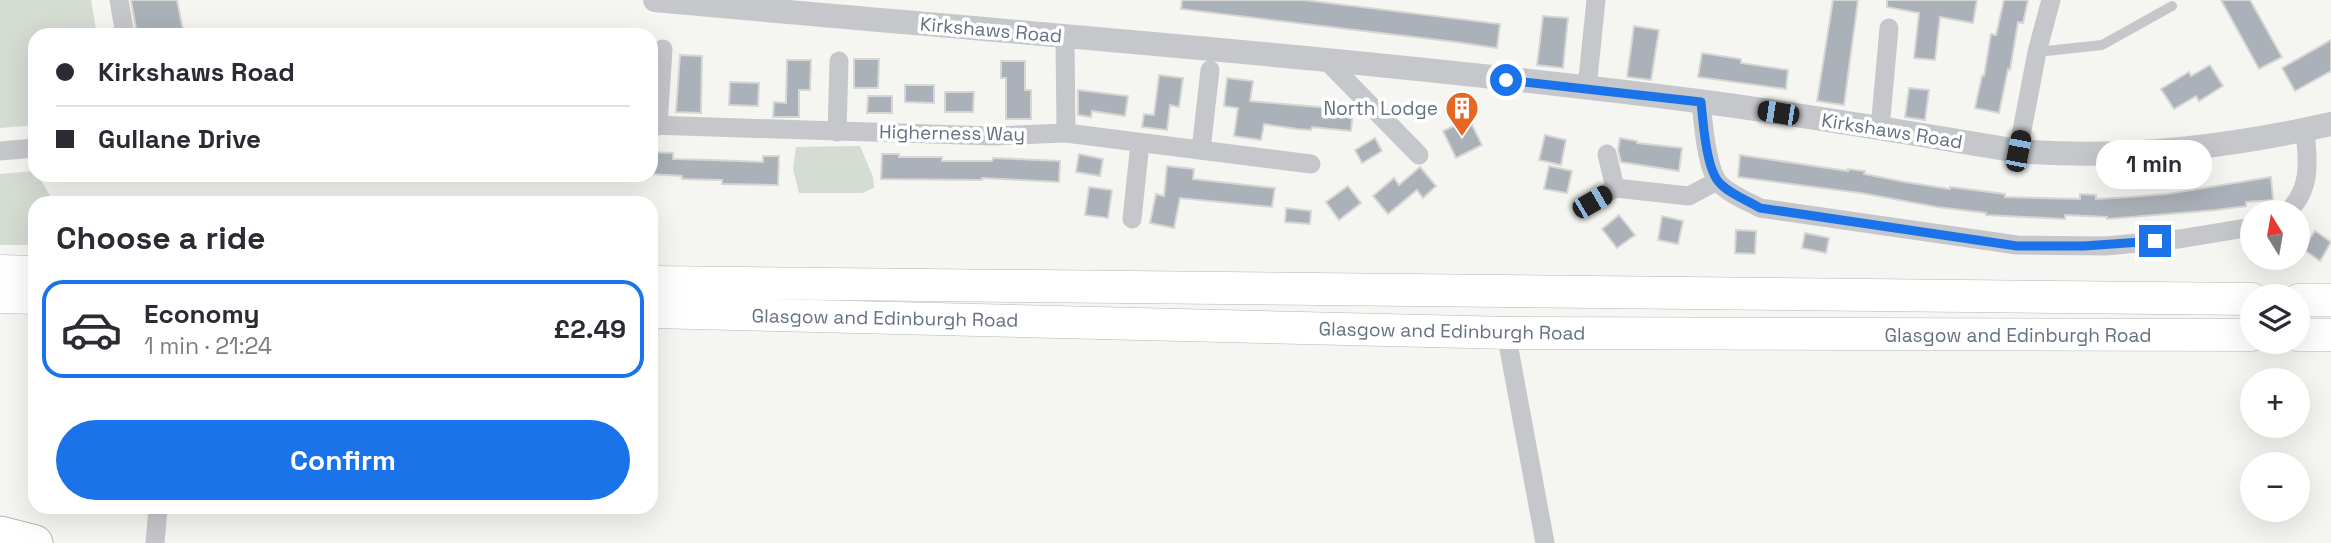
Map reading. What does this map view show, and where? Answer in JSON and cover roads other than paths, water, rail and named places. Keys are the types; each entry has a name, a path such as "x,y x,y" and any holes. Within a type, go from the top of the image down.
{"highway":[{"path":"0,271 28,272"},
{"name":"Glasgow and Edinburgh Road","path":"658,282 2240,299"},
{"path":"0,297 28,298"},
{"path":"2310,300 2331,300"},
{"name":"Glasgow and Edinburgh Road","path":"658,312 1510,333 2240,335"},
{"path":"2310,335 2331,335"},
{"path":"0,534 35,543"}],"street":[{"path":"119,0 124,28"},
{"name":"Kirkshaws Road","path":"656,0 1326,60 1587,88 1701,102 2018,151 2068,155 2182,149 2331,124"},
{"path":"1587,88 1595,0"},
{"path":"2018,151 2051,0"},
{"path":"1880,129 1889,28"},
{"path":"1065,36 1066,133"},
{"name":"Higherness Way","path":"658,96 663,49"},
{"path":"1326,60 1419,155"},
{"path":"837,132 839,61"},
{"path":"1200,150 1210,70"},
{"path":"1701,102 1707,149 1717,181 1760,208 2017,246 2106,246 2179,239 2240,229"},
{"name":"Higherness Way","path":"658,125 993,136 1066,133 1311,164"},
{"path":"2298,200 2305,189 2305,130"},
{"path":"1132,219 1140,143"},
{"path":"0,151 28,149"},
{"path":"1607,154 1615,188"},
{"path":"1592,202 1615,188 1689,196 1717,181"},
{"path":"1510,333 1510,349 1545,543"},
{"path":"155,543 157,514"}],"lane":[{"path":"2038,52 2102,46 2172,6"}],"place":[{"name":"North Lodge","path":"1462,138"}]}
